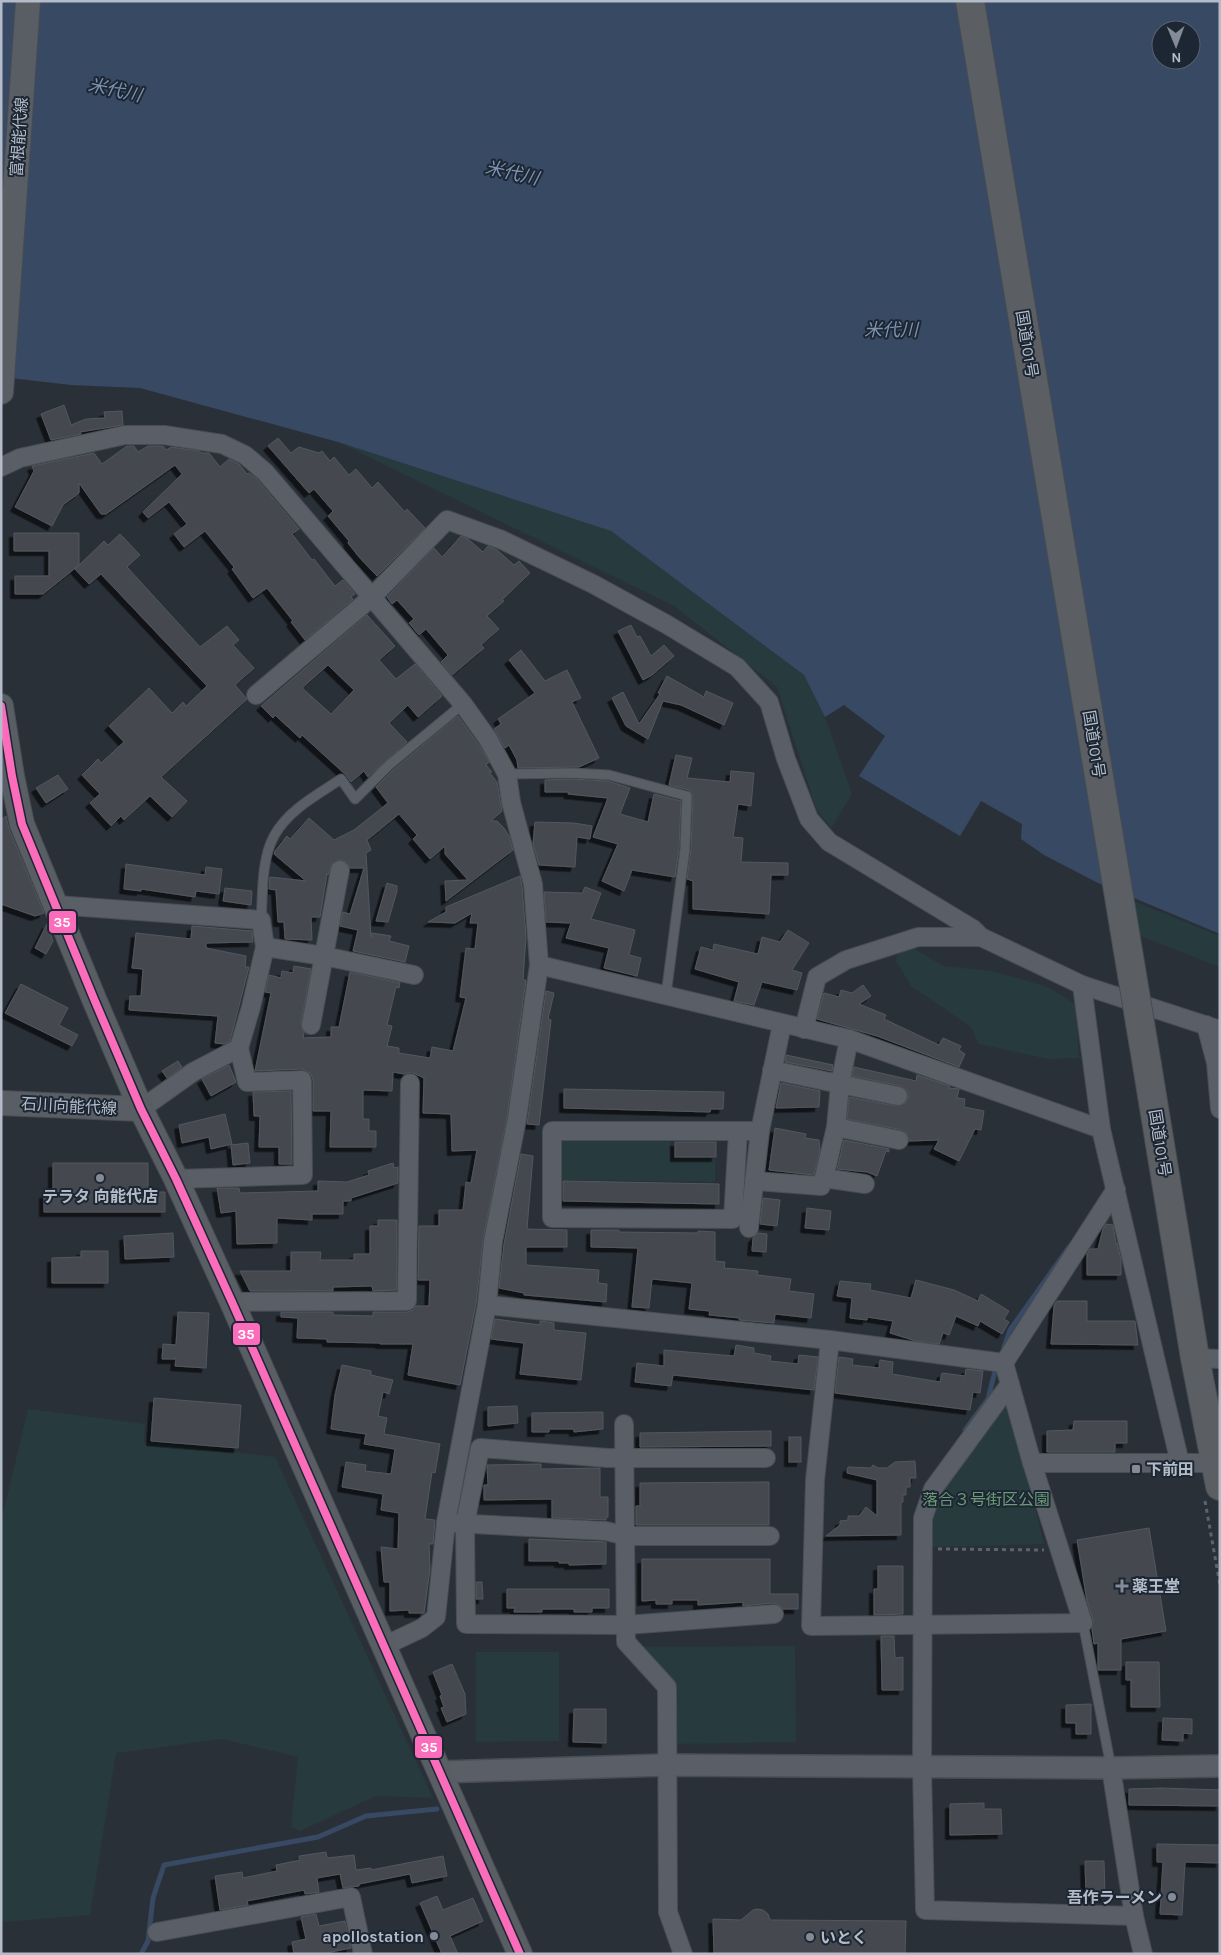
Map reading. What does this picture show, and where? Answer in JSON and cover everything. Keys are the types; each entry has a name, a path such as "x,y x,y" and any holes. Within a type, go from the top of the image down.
{"highway":[{"name":"国道101号","path":"970,1 1147,1065 1207,1358 1218,1474"}],"main road":[{"name":"富根能代線","path":"1,392 28,1"},
{"path":"1,706 22,824 141,1109"},
{"name":"石川向能代線","path":"1,1103 141,1109 176,1179 232,1302 520,1954"}],"street":[{"path":"1,467 20,458 125,435 164,435 222,444 245,455 265,472 463,704 488,739 507,774 511,802 533,884 538,965 517,1119 492,1242 487,1305 446,1522 436,1617 422,1628 384,1646"},
{"path":"256,695 372,598 447,520 502,540 593,584 666,624 737,667 769,702 786,760 809,819 829,842 973,929 981,937 1082,985 1213,1028 1218,1064 1220,1110"},
{"path":"310,1025 340,870"},
{"path":"56,905 261,920 265,947 239,1048 247,1082 302,1080 303,1175 176,1179"},
{"path":"804,1029 817,977 846,960 918,937 981,937"},
{"path":"265,947 324,956 414,975"},
{"path":"538,965 849,1039 1101,1129"},
{"path":"1082,985 1101,1129 1180,1463"},
{"path":"749,1228 760,1131 782,1024"},
{"path":"754,1181 821,1186 836,1127 840,1084 849,1039"},
{"path":"141,1109 193,1072 239,1048"},
{"path":"772,1070 898,1096"},
{"path":"232,1302 407,1301 410,1083"},
{"path":"836,1127 899,1140"},
{"path":"738,1131 733,1219 552,1218 552,1131 738,1131 760,1131"},
{"path":"824,1178 865,1184"},
{"path":"830,1340 815,1480 811,1626 1083,1623 1032,1463 1004,1363 1116,1189"},
{"path":"487,1305 830,1340 1004,1363"},
{"path":"1010,1384 933,1489 923,1518 922,1767 925,1910 1134,1916"},
{"path":"624,1424 626,1642 668,1687 666,1765 668,1912 683,1954"},
{"path":"766,1458 608,1458 480,1448 465,1524 466,1624 626,1625 774,1614"},
{"path":"1032,1463 1180,1463 1218,1474"},
{"path":"446,1522 606,1531 626,1536 770,1536"},
{"path":"440,1772 666,1765 1111,1768 1220,1766"},
{"path":"1111,1768 1134,1916 1143,1954"},
{"path":"157,1932 351,1897 363,1954"}],"lane":[{"path":"261,920 266,863 274,837 292,814 341,778 356,799 388,765 463,704"},
{"path":"507,774 572,773 609,775 687,796 686,849 666,995"},
{"path":"1083,1623 1111,1768"}],"path":[{"path":"923,1549 1060,1550"}],"green space":[{"path":"338,442 611,531 804,675 825,717 852,794 831,828 816,808 777,687 674,606"},
{"path":"1133,901 1220,936 1220,967 1135,934"},
{"path":"913,948 943,966 991,971 1050,988 1076,1005 1079,1058 1048,1059 979,1044 971,1027 911,986 896,961 899,949"},
{"path":"557,1138 670,1140 670,1159 715,1159 715,1182 557,1180"},
{"name":"落合３号街区公園","path":"1001,1403 1010,1405 1044,1544 930,1547 929,1513 941,1482"},
{"path":"28,1409 145,1424 144,1442 275,1457 433,1798 376,1796 300,1831 291,1827 298,1757 223,1739 116,1753 90,1915 2,1922 1,1522"},
{"path":"795,1646 796,1742 675,1744 673,1687 636,1647"},
{"path":"476,1652 559,1652 559,1741 476,1742"}],"water":[{"name":"米代川","path":"1,1 1220,1 1220,934 1096,882 1044,855 1021,839 1022,824 981,801 960,836 859,776 885,736 844,705 825,717 804,675 611,531 338,442 140,388 71,385 1,377"}],"building":[{"path":"64,405 71,425 86,419 105,418 104,412 122,411 123,425 80,432 81,434 51,440 41,414"},
{"path":"278,438 291,453 299,447 319,453 322,451 330,461 334,457 349,475 356,469 372,488 378,482 405,512 407,509 425,528 377,576 359,557 348,543 349,541 328,516 333,511 314,489 309,493 268,446"},
{"path":"127,446 134,446 138,452 148,446 163,446 166,450 171,447 199,451 209,453 220,467 229,459 239,464 247,474 249,473 256,478 299,529 292,534 312,560 314,559 335,586 343,580 355,594 351,597 353,599 305,640 291,622 293,621 267,588 253,598 232,569 234,567 205,531 184,547 174,534 187,524 169,502 148,518 143,512 182,474 175,465 106,514 101,514 79,483 79,493 63,505 52,526 15,507 34,471 32,466 94,453 102,464"},
{"path":"14,533 79,533 79,565 43,594 15,594 15,576 49,576 49,551 14,551"},
{"path":"120,534 140,555 127,567 200,647 227,626 239,640 233,645 254,668 235,685 247,699 161,777 187,801 172,817 150,796 124,820 121,816 111,826 90,803 100,794 82,775 98,759 101,763 124,742 109,726 149,688 172,713 183,702 186,706 207,686 101,574 89,584 75,569 104,541 108,545"},
{"path":"461,536 468,539 483,552 488,546 497,550 514,565 519,561 530,573 487,616 499,629 481,645 484,648 452,675 441,662 448,655 426,629 419,635 409,623 414,619 397,600 392,604 387,597 434,548 442,557"},
{"path":"367,615 395,646 379,660 396,679 415,664 442,696 418,717 408,705 389,723 407,742 368,777 364,771 351,782 346,775 302,735 300,738 275,715 273,718 261,706","holes":["328,665 354,690 331,714 302,688"]},
{"path":"631,625 637,637 640,636 651,656 664,645 674,656 652,675 643,680 618,631"},
{"path":"521,650 545,681 567,670 581,698 572,702 599,758 579,767 518,768 517,760 509,745 505,748 494,729 501,724 498,719 535,693 509,660"},
{"path":"667,676 704,697 706,691 733,703 724,725 681,705 663,701 648,739 626,726 612,698 623,692 639,724 660,694 658,693"},
{"path":"458,716 489,762 486,765 497,782 502,811 491,821 497,821 504,828 509,836 513,850 446,901 445,881 468,880 445,854 445,846 430,859 413,839 417,835 399,814 367,840 371,850 366,853 371,937 372,933 391,936 389,941 409,946 405,962 353,951 358,930 340,926 343,912 350,914 364,868 350,868 347,862 341,860 332,863 327,874 320,917 311,917 312,940 285,939 284,922 278,922 276,890 269,889 270,877 306,881 274,854 275,851 287,836 290,839 309,818 334,840 354,830 388,803 376,787 393,770"},
{"path":"676,755 692,758 687,778 730,782 731,771 754,773 751,806 738,804 733,837 743,838 741,862 788,863 788,875 771,875 769,914 693,909 693,881 687,879 691,849 693,796 689,790 669,785"},
{"path":"58,775 68,789 46,803 36,788"},
{"path":"545,780 608,781 630,788 620,814 648,822 654,794 681,801 679,848 675,877 632,870 624,891 602,881 618,844 593,837 608,798 568,794 569,792 545,792"},
{"path":"6,816 9,829 44,913 35,916 1,904 1,820"},
{"path":"535,822 574,823 592,826 590,839 577,837 575,867 539,865 533,844"},
{"path":"126,864 205,875 206,867 222,869 219,894 196,891 195,897 141,889 141,891 124,889"},
{"path":"520,876 526,937 523,980 526,980 507,1117 483,1240 476,1304 460,1385 408,1375 413,1344 327,1342 327,1339 297,1338 298,1318 281,1317 281,1312 333,1312 333,1315 373,1316 373,1312 407,1312 413,1310 416,1306 429,1306 430,1280 418,1280 419,1226 439,1226 439,1210 463,1210 466,1182 471,1183 477,1150 452,1151 451,1114 423,1113 424,1078 411,1072 404,1074 393,1072 392,1091 363,1090 363,1119 369,1119 369,1131 376,1131 376,1147 330,1147 331,1111 313,1111 313,1080 311,1074 302,1069 255,1071 271,993 265,992 269,975 281,978 282,971 293,973 294,966 311,969 301,1023 304,1033 303,1038 331,1037 331,1027 339,1027 350,972 400,983 399,988 396,987 387,1025 392,1026 387,1046 399,1048 399,1053 430,1058 432,1047 453,1051 466,998 460,997 466,948 475,949 478,923 470,923 472,913 455,923 428,922 446,912 446,907"},
{"path":"387,883 397,886 397,891 388,922 376,921"},
{"path":"585,887 601,893 591,919 635,930 629,955 641,958 637,976 604,968 609,948 566,938 571,923 546,922 544,892 582,893"},
{"path":"225,888 252,891 251,905 223,901"},
{"path":"47,924 53,941 46,954 35,948"},
{"path":"192,926 252,931 253,942 206,943 206,948 246,956 245,967 249,967 230,1041 224,1044 215,1043 218,1016 129,1010 130,996 141,996 143,969 132,968 136,933 191,939"},
{"path":"788,930 809,943 792,970 802,973 797,990 762,982 754,1005 734,1001 739,982 695,969 701,947 713,950 714,944 758,954 762,937 780,942"},
{"path":"21,984 68,1008 59,1025 78,1035 72,1046 5,1013"},
{"path":"863,985 871,996 859,1004 886,1015 884,1019 939,1045 943,1038 961,1046 959,1050 965,1054 959,1067 877,1036 817,1019 824,993 839,997 841,990 852,993"},
{"path":"546,991 554,993 548,1019 551,1020 539,1125 527,1124"},
{"path":"786,1055 833,1065 832,1071 785,1062"},
{"path":"178,1061 182,1067 167,1078 162,1071"},
{"path":"229,1065 236,1082 211,1096 202,1079"},
{"path":"854,1067 916,1081 917,1075 950,1086 949,1088 959,1089 957,1098 965,1099 964,1107 984,1111 981,1130 975,1129 959,1161 934,1149 939,1140 909,1141 906,1132 902,1130 847,1119 849,1097 896,1106 906,1103 908,1098 908,1092 901,1086 852,1076"},
{"path":"781,1083 820,1091 819,1107 776,1108"},
{"path":"564,1089 724,1092 723,1109 711,1109 710,1112 564,1108"},
{"path":"291,1091 292,1164 279,1164 279,1147 259,1147 260,1116 254,1116 253,1092"},
{"path":"225,1114 232,1144 211,1149 209,1137 182,1143 179,1125"},
{"path":"775,1128 806,1134 805,1138 819,1140 820,1151 814,1175 769,1170"},
{"path":"844,1140 889,1149 889,1152 886,1151 877,1176 867,1172 837,1169"},
{"path":"675,1142 716,1142 716,1157 675,1157"},
{"path":"248,1143 250,1163 233,1165 231,1145"},
{"path":"521,1154 533,1156 527,1229 567,1230 567,1247 526,1247 526,1265 599,1270 598,1283 607,1284 606,1302 524,1295 524,1293 499,1288 504,1244"},
{"name":"テラタ 向能代店","path":"53,1163 148,1163 148,1192 165,1192 165,1212 44,1212 44,1194 53,1194"},
{"path":"393,1163 394,1168 398,1167 398,1183 351,1198 351,1201 343,1201 343,1214 312,1214 312,1220 277,1218 277,1243 237,1244 236,1211 221,1213 217,1188 239,1188 240,1193 318,1191 318,1181 347,1182 369,1175 368,1171"},
{"path":"563,1181 719,1184 719,1204 563,1201"},
{"path":"763,1198 780,1200 777,1226 760,1224"},
{"path":"807,1208 831,1211 829,1230 805,1228"},
{"path":"378,1220 397,1220 397,1290 373,1291 372,1286 333,1287 333,1291 250,1291 240,1271 291,1271 291,1252 321,1252 320,1260 354,1260 354,1254 370,1254 370,1226 378,1226"},
{"path":"1106,1224 1113,1225 1121,1260 1121,1275 1087,1275 1087,1254 1090,1249 1098,1249"},
{"path":"591,1230 619,1230 619,1232 715,1232 715,1261 725,1262 724,1268 758,1271 757,1275 791,1279 789,1291 814,1294 811,1318 775,1314 774,1323 709,1315 710,1311 689,1309 692,1283 652,1279 649,1308 632,1307 638,1248 591,1247"},
{"path":"173,1233 174,1257 125,1259 124,1236"},
{"path":"758,1233 767,1234 766,1252 752,1251 753,1238"},
{"path":"81,1251 108,1251 108,1283 52,1283 52,1258 81,1257"},
{"path":"916,1280 954,1290 978,1301 981,1294 1009,1311 1004,1319 1009,1322 1002,1334 980,1321 978,1326 956,1316 949,1335 943,1333 939,1344 916,1341 890,1333 893,1321 867,1317 867,1320 850,1318 852,1298 837,1296 840,1281 871,1284 870,1290 911,1298"},
{"path":"1057,1301 1087,1301 1087,1321 1135,1321 1138,1345 1051,1344 1054,1306"},
{"path":"178,1312 209,1313 206,1368 175,1366 176,1359 162,1359 163,1344 176,1345"},
{"path":"495,1319 540,1325 540,1321 554,1323 554,1330 586,1333 581,1380 520,1374 524,1343 491,1339"},
{"path":"736,1345 754,1348 754,1353 771,1356 770,1361 798,1364 799,1355 818,1357 814,1390 673,1375 671,1386 635,1382 637,1363 664,1366 664,1350 734,1356"},
{"path":"839,1357 853,1359 852,1365 879,1368 880,1360 893,1362 892,1374 940,1382 942,1373 965,1376 966,1369 983,1371 980,1393 973,1392 970,1410 835,1393"},
{"path":"342,1365 371,1371 371,1375 393,1380 389,1394 383,1392 378,1416 387,1418 384,1434 440,1444 435,1473 432,1472 425,1519 435,1520 433,1544 429,1544 430,1569 424,1613 409,1613 409,1610 390,1611 390,1582 384,1582 381,1547 398,1549 399,1513 381,1510 383,1494 342,1487 346,1462 366,1465 365,1471 391,1474 395,1449 364,1444 366,1434 331,1429 335,1395"},
{"path":"154,1398 241,1405 238,1448 151,1441"},
{"path":"517,1406 518,1423 488,1426 488,1407"},
{"path":"603,1412 603,1429 574,1432 574,1429 549,1429 549,1432 532,1432 532,1413"},
{"path":"1074,1421 1127,1421 1127,1443 1115,1443 1115,1452 1047,1452 1047,1431 1073,1430"},
{"path":"771,1431 771,1446 640,1447 640,1433"},
{"path":"789,1437 801,1437 801,1462 789,1462"},
{"path":"915,1461 916,1478 910,1478 910,1487 906,1487 906,1495 903,1495 903,1502 901,1502 901,1535 826,1536 840,1525 840,1521 848,1520 848,1516 859,1516 866,1507 877,1516 877,1480 847,1473 848,1467 871,1468 873,1465 878,1468 887,1468 895,1462"},
{"path":"541,1464 541,1469 600,1468 600,1497 608,1497 608,1517 606,1517 606,1520 552,1518 552,1499 484,1500 484,1485 488,1485 487,1465"},
{"path":"769,1482 769,1525 636,1525 636,1506 640,1506 640,1483"},
{"name":"薬王堂","path":"1149,1528 1166,1631 1121,1639 1121,1670 1098,1670 1098,1643 1094,1644 1093,1620 1087,1601 1077,1540"},
{"path":"529,1539 606,1542 606,1564 569,1565 569,1563 559,1563 559,1561 529,1561"},
{"path":"642,1559 770,1559 770,1594 798,1594 798,1609 783,1609 773,1603 743,1606 743,1602 698,1605 698,1600 672,1600 672,1604 656,1604 656,1600 642,1601"},
{"path":"878,1566 903,1566 903,1614 874,1615 874,1589 878,1589"},
{"path":"476,1582 482,1582 483,1599 476,1599"},
{"path":"507,1589 609,1589 609,1608 592,1608 592,1612 574,1612 574,1609 542,1609 542,1612 514,1612 515,1608 507,1608"},
{"path":"881,1636 894,1636 895,1658 903,1657 903,1690 882,1690"},
{"path":"1126,1662 1159,1662 1160,1707 1131,1707 1131,1680 1126,1680"},
{"path":"452,1664 465,1694 466,1714 447,1722 441,1708 444,1707 440,1696 442,1695 433,1672"},
{"path":"1091,1704 1091,1734 1076,1734 1076,1723 1066,1723 1066,1705"},
{"path":"574,1709 606,1709 606,1743 573,1742"},
{"path":"1163,1718 1192,1719 1192,1734 1183,1733 1183,1741 1162,1740"},
{"path":"1129,1789 1220,1790 1220,1806 1129,1805"},
{"path":"984,1803 984,1809 1001,1809 1002,1834 950,1835 950,1804"},
{"path":"1157,1844 1220,1845 1220,1863 1185,1862 1182,1915 1160,1914 1163,1862 1157,1862"},
{"path":"326,1852 327,1858 354,1855 356,1870 371,1868 371,1870 443,1856 447,1876 412,1883 410,1874 343,1888 340,1874 317,1878 319,1892 305,1894 304,1890 247,1901 248,1905 220,1910 215,1876 242,1872 243,1878 277,1871 276,1865 300,1860 299,1856"},
{"path":"1085,1861 1104,1861 1105,1897 1086,1897"},
{"path":"437,1896 443,1910 473,1898 483,1921 450,1936 458,1954 442,1954 420,1903"},
{"name":"いとく","path":"757,1909 763,1910 768,1914 770,1920 906,1921 905,1954 714,1954 713,1919 741,1920"},
{"path":"316,1914 319,1926 345,1921 351,1948 321,1954 294,1954 292,1942 306,1939 301,1917"}],"waterway":[{"path":"1004,1347 1010,1330 1069,1247"},
{"path":"965,1430 988,1399 995,1371"},
{"path":"141,1954 148,1941 153,1898 164,1865 318,1837 366,1816 437,1809"}],"transit line":[{"name":"35","path":"1,706 22,824 94,999 141,1109 176,1179 232,1302 520,1954"}],"place":[{"name":"テラタ 向能代店","path":"100,1178"},
{"name":"下前田","path":"1136,1469"},
{"name":"薬王堂","path":"1122,1586"},
{"name":"吾作ラーメン","path":"1172,1897"},
{"name":"apollostation","path":"434,1936"},
{"name":"いとく","path":"810,1937"}]}
